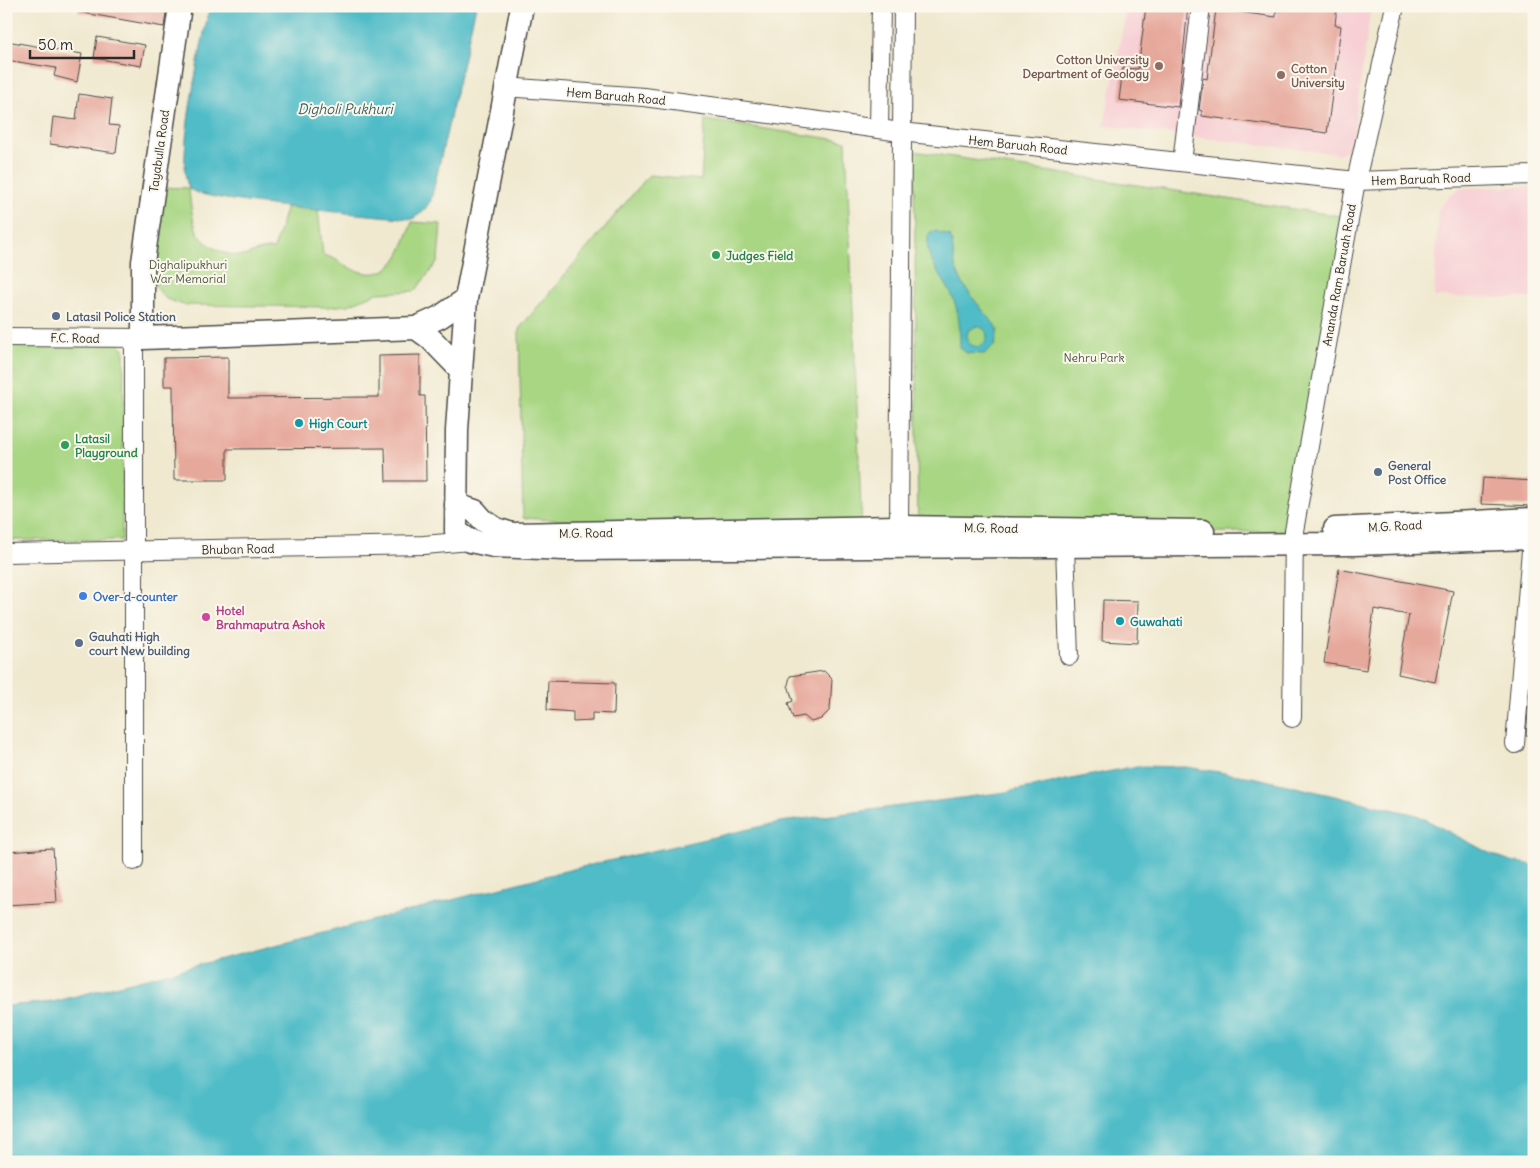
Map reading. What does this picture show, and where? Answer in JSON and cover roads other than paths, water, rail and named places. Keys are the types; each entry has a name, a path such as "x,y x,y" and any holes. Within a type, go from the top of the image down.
{"main road":[{"name":"Tayabulla Road","path":"139,338 143,296 143,262 180,6"},
{"path":"522,6 504,87 466,298 460,369 456,530 470,541 494,546 564,549 1066,547 1294,538"},
{"path":"139,338 416,328 440,317 466,298"},
{"path":"416,328 431,338 460,369"},
{"name":"M.G. Road","path":"456,505 475,511 483,520 496,529 512,534 899,527 1294,538 1533,531"}],"street":[{"path":"879,129 881,6"},
{"path":"899,527 903,6"},
{"path":"1182,162 1201,6"},
{"name":"Ananda Ram Baruah Road","path":"1292,718 1294,538 1356,181 1395,6"},
{"name":"Hem Baruah Road","path":"504,87 644,97 901,132 1356,181 1534,175"},
{"name":"F.C. Road","path":"6,337 139,338"},
{"path":"134,861 139,338"},
{"name":"Bhuban Road","path":"6,552 424,545 470,541 496,529"},
{"path":"1515,744 1533,531"},
{"path":"1066,547 1069,656"}],"water":[{"name":"Digholi Pukhuri","path":"210,6 476,6 431,200 423,212 412,219 332,212 225,199 201,194 190,189 186,176 187,130 196,72"},
{"path":"935,231 950,236 959,276 972,297 998,329 995,345 984,354 967,353 960,348 957,310 949,290 930,257 928,241 930,232","holes":["976,326 986,331 987,336 986,342 978,347 970,344 967,340 968,331"]},
{"path":"1137,766 1186,767 1252,777 1417,815 1491,854 1511,861 1534,865 1534,1162 6,1162 6,1006 53,1002 573,869 780,822 1006,792"}],"place":[{"name":"Cotton University Department of Geology","path":"1159,66"},
{"name":"Cotton University","path":"1281,75"},
{"name":"Judges Field","path":"716,255"},
{"name":"Latasil Police Station","path":"56,316"},
{"name":"High Court","path":"299,423"},
{"name":"Latasil Playground","path":"65,445"},
{"name":"General Post Office","path":"1378,472"},
{"name":"Over-d-counter","path":"83,596"},
{"name":"Hotel Brahmaputra Ashok","path":"206,617"},
{"name":"Guwahati","path":"1120,621"},
{"name":"Gauhati High court New building","path":"79,643"}],"park label":[{"name":"Dighalipukhuri War Memorial","path":"188,271"},
{"name":"Nehru Park","path":"1094,357"}]}
